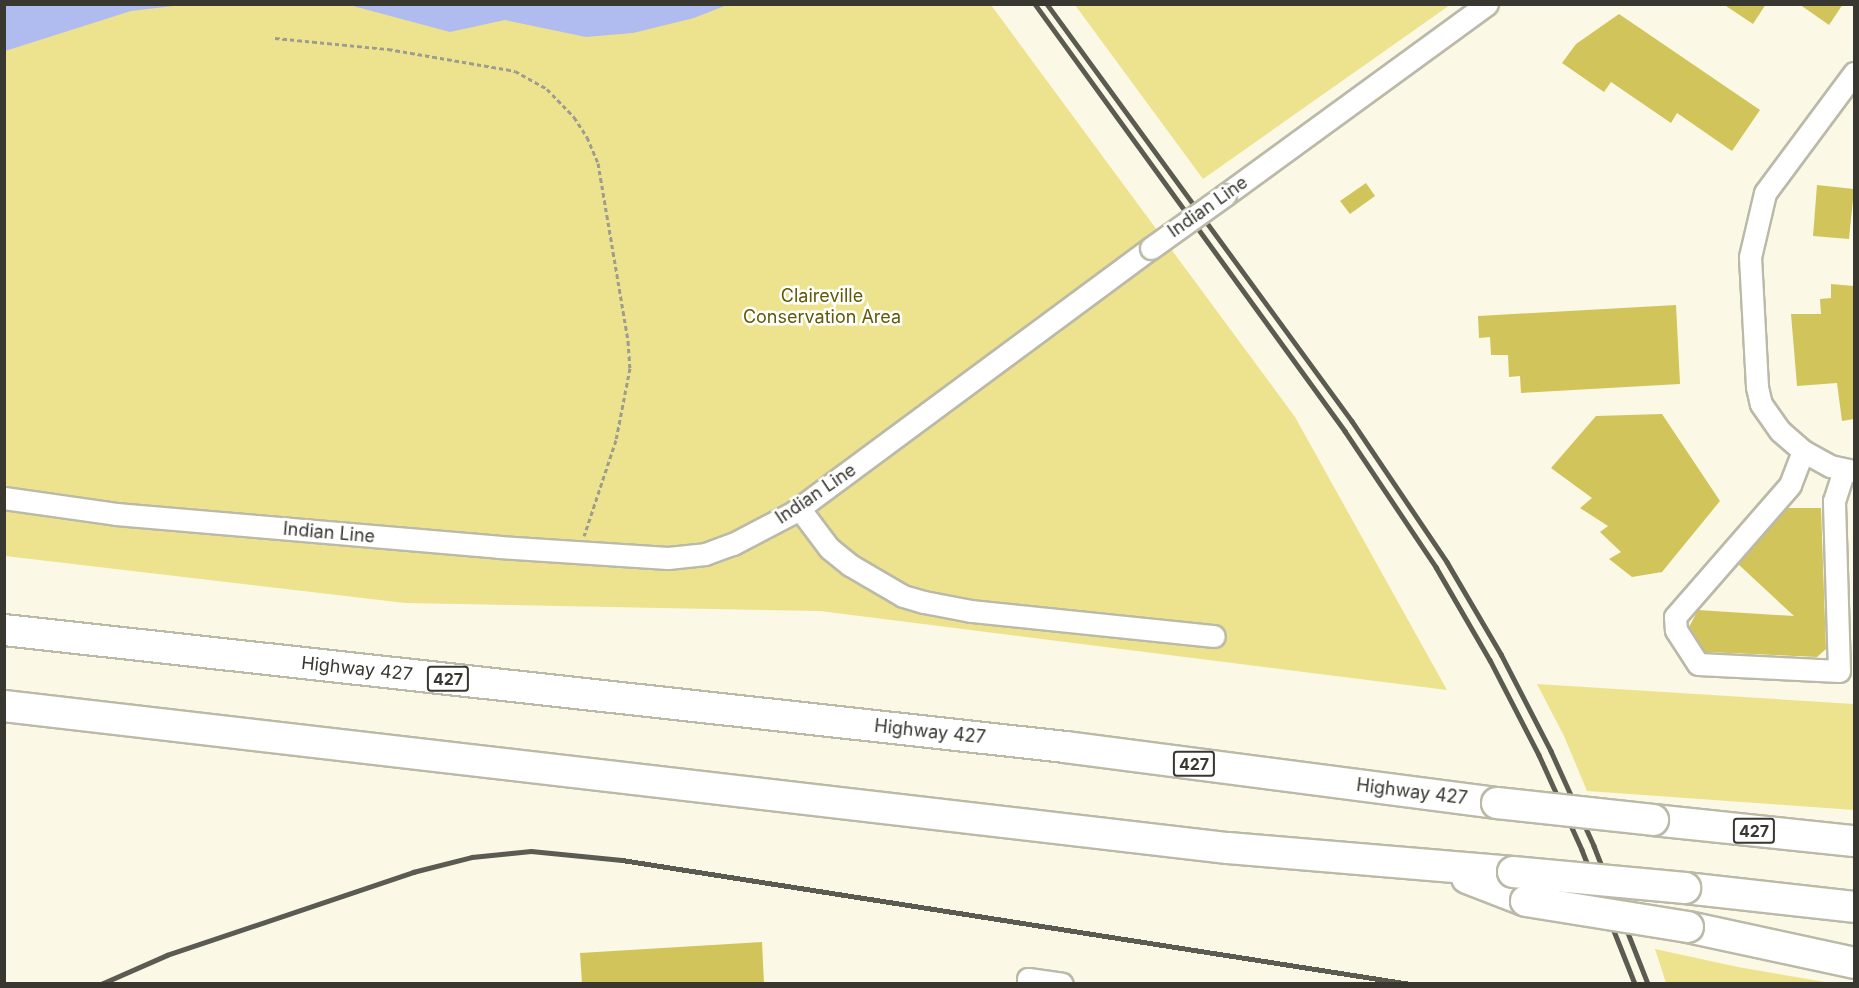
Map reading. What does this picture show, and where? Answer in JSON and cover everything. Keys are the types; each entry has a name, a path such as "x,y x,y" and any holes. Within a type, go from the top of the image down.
{"highway":[{"name":"Highway 427","path":"4,630 1065,747 1497,803 1854,841"},
{"path":"4,706 1228,848 1685,888 1854,907"},
{"path":"1442,868 1526,901 1688,927 1854,963"}],"street":[{"name":"Indian Line","path":"4,498 116,514 499,547 668,558 705,554 733,544 798,508 1486,4"},
{"path":"1803,451 1790,484 1675,617 1676,630 1698,664 1839,671 1834,501 1849,470 1830,466 1803,451 1780,432 1761,404 1757,387 1750,256 1765,193 1853,79"},
{"path":"798,508 829,548 850,565 903,596 971,611 1214,636"},
{"path":"1028,984 1028,979 1062,984"}],"path":[{"path":"274,38 388,49 515,71 547,88 574,117 587,137 598,163 628,341 630,368 616,440 579,551"}],"green space":[{"name":"Claireville Conservation Area","path":"5,5 991,5 1295,417 1447,690 820,611 405,603 5,556"},
{"path":"1075,5 1450,5 1203,179"},
{"path":"1537,684 1854,704 1854,810 1587,791 1564,736"},
{"path":"1655,949 1738,967 1831,983 1666,983"}],"water":[{"path":"5,4 182,5 131,11 5,51"},
{"path":"328,5 727,5 694,18 633,33 586,37 505,20 450,32 353,6"}],"building":[{"path":"1723,4 1766,4 1753,24"},
{"path":"1799,4 1843,4 1829,25"},
{"path":"1619,14 1760,110 1732,151 1677,113 1671,123 1611,82 1604,92 1562,63 1576,44"},
{"path":"1366,183 1375,196 1350,214 1340,201"},
{"path":"1817,185 1854,189 1849,239 1813,236"},
{"path":"1831,284 1854,286 1854,419 1842,421 1837,383 1797,386 1791,314 1821,314 1820,299 1831,298"},
{"path":"1676,305 1680,384 1521,393 1520,376 1509,377 1508,355 1491,355 1490,337 1479,338 1478,316"},
{"path":"1662,414 1720,501 1662,572 1632,577 1609,559 1621,552 1600,532 1608,526 1580,508 1592,498 1551,468 1596,416"},
{"path":"1787,508 1821,508 1826,649 1817,657 1705,652 1689,627 1698,610 1794,616 1738,564"},
{"path":"762,942 764,984 582,984 580,953"}],"railway":[{"path":"1035,4 1345,431 1436,567 1490,660 1539,755 1582,850 1635,984"},
{"path":"1047,4 1352,421 1447,562 1501,654 1551,751 1594,846 1648,984"},
{"path":"101,984 167,955 413,872 472,857 531,851 622,860 1410,984"}]}
